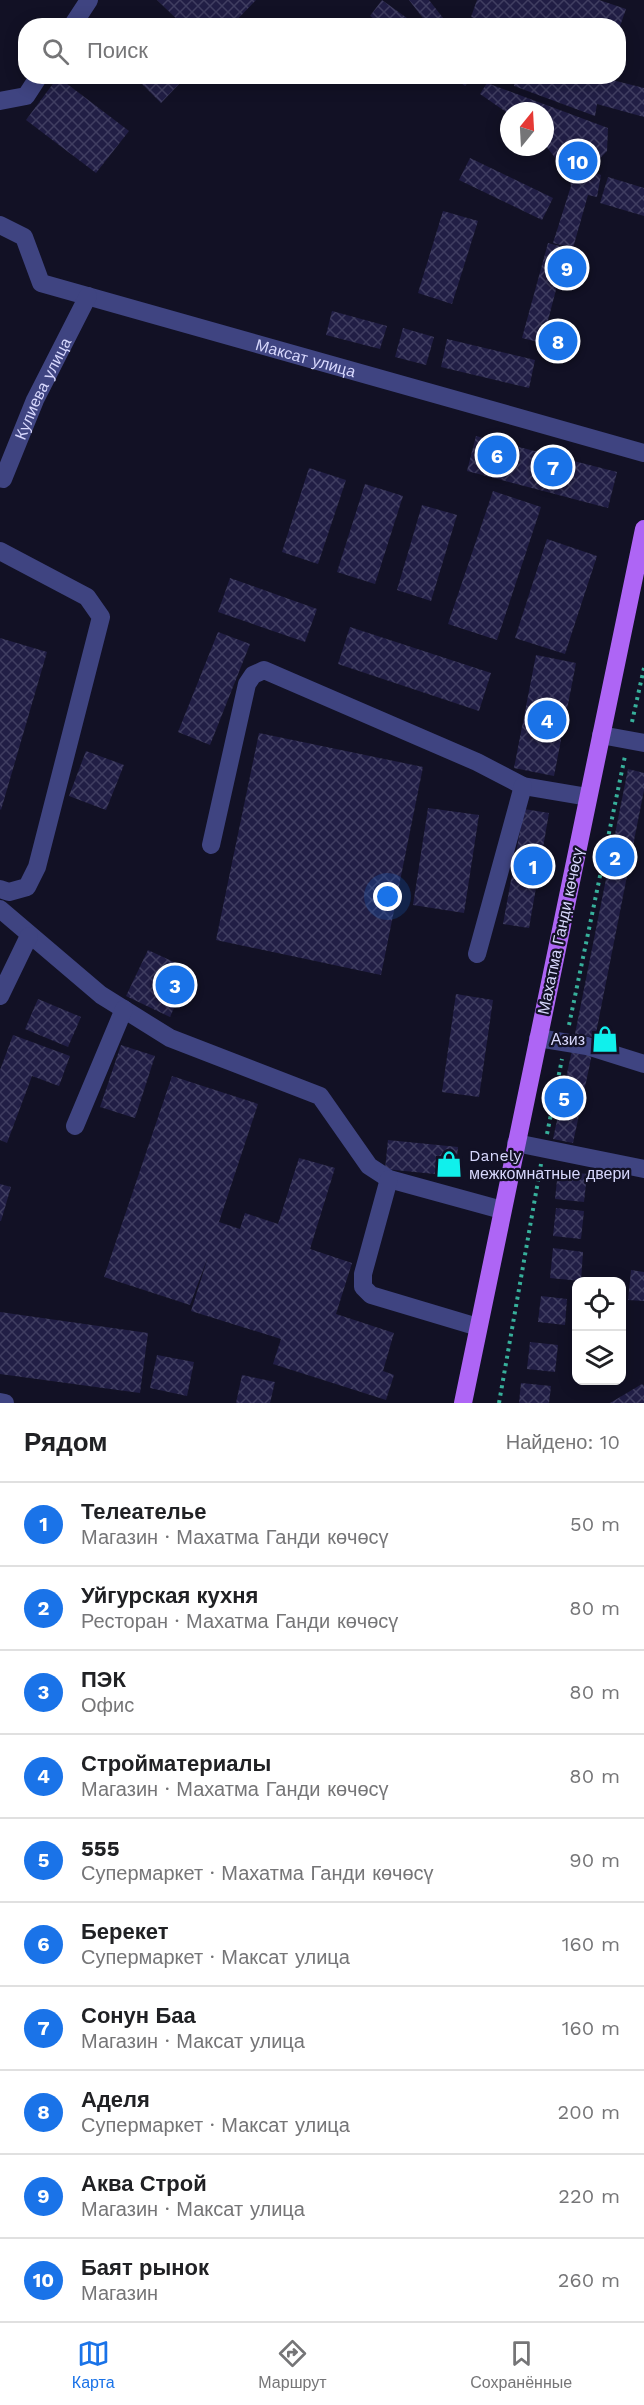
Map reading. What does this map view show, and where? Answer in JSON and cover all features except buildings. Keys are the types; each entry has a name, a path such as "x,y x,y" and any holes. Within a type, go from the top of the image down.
{"main road":[{"name":"Махатма Ганди көчөсү","path":"463,1403 644,529"}],"street":[{"path":"77,18 89,0"},
{"path":"0,101 26,96 34,84"},
{"name":"Максат улица","path":"0,225 24,237 41,283 644,453"},
{"name":"Кулиева улица","path":"1,481 35,400 88,296"},
{"path":"0,551 87,597 101,617 37,867 27,887 9,892 0,889"},
{"path":"211,845 247,684 252,675 264,670 477,762 523,786 588,797"},
{"path":"601,735 644,743"},
{"path":"477,954 523,786"},
{"path":"0,909 29,936 101,994 170,1038 320,1096 369,1166 389,1179 502,1210"},
{"path":"0,996 29,936"},
{"path":"75,1126 124,1009"},
{"path":"538,1038 587,1046 644,1064"},
{"path":"516,1143 644,1169"},
{"path":"389,1179 363,1274 363,1287 371,1295 478,1327"},
{"path":"0,1402 5,1403"}],"place":[{"name":"Баят рынок","path":"578,161"},
{"name":"Аква Строй","path":"567,268"},
{"name":"Аделя","path":"558,341"},
{"name":"Берекет","path":"497,455"},
{"name":"Сонун Баа","path":"553,467"},
{"name":"Стройматериалы","path":"547,720"},
{"name":"Уйгурская кухня","path":"615,857"},
{"name":"Телеателье","path":"533,866"},
{"name":"ПЭК","path":"175,985"},
{"name":"Азиз","path":"605,1039"},
{"name":"555","path":"564,1098"},
{"name":"Danely межкомнатные двери","path":"449,1164"}]}
